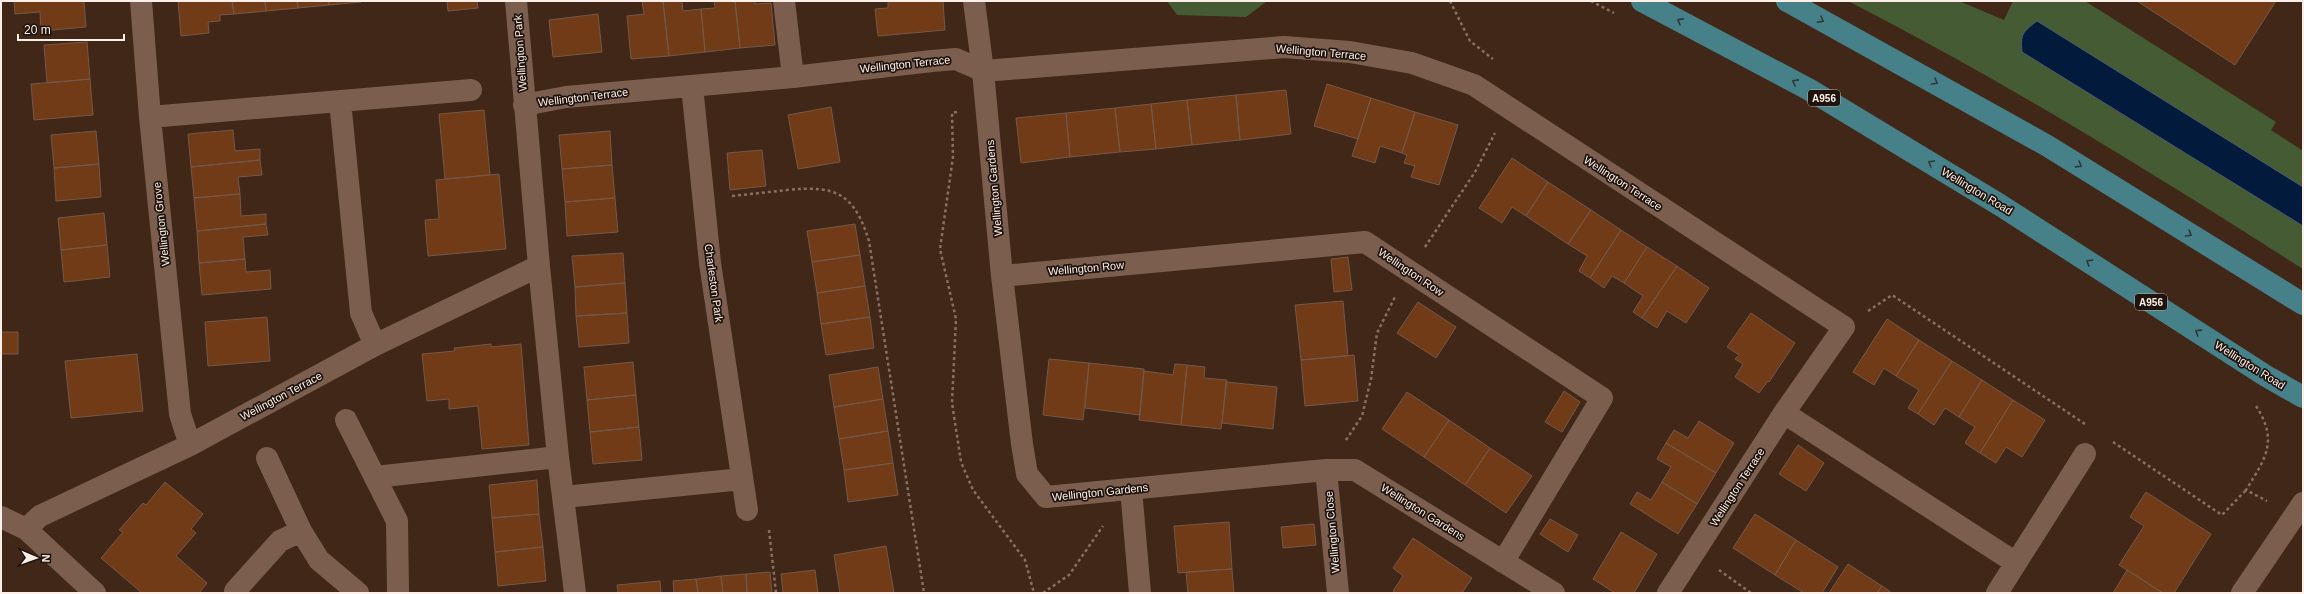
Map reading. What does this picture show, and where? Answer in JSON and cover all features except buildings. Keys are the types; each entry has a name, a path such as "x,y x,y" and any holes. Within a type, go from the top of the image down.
{"main road":[{"name":"Wellington Road","path":"1642,1 1810,90 2000,205 2266,376 2303,397"},
{"path":"1787,1 2046,145 2303,304"}],"street":[{"name":"Wellington Grove","path":"141,1 150,117 180,414 190,445"},
{"name":"Wellington Park","path":"516,1 524,105"},
{"path":"784,1 793,77"},
{"path":"974,1 983,71"},
{"name":"Wellington Terrace","path":"558,457 524,105 566,97 793,77 956,59 983,71 1284,46 1350,52 1412,63 1474,85 1844,327 1784,413 1668,593"},
{"name":"Wellington Gardens","path":"983,71 1002,276 1027,474 1046,497 1326,470 1355,470 1554,593"},
{"name":"Charleston Park","path":"692,86 710,263 747,510"},
{"path":"150,117 471,90"},
{"path":"340,100 361,313 376,345"},
{"name":"Wellington Row","path":"1002,276 1365,242 1602,398 1503,562"},
{"name":"Wellington Terrace","path":"26,529 40,516 190,445 376,345 539,266"},
{"path":"1784,413 2016,563"},
{"path":"346,420 397,520 398,593"},
{"path":"1997,593 2085,454"},
{"path":"375,477 558,457 575,593"},
{"path":"267,458 301,531 319,560 358,593"},
{"name":"Wellington Close","path":"1326,470 1338,593"},
{"path":"564,497 742,479"},
{"path":"1131,489 1140,593"},
{"path":"2242,593 2299,509"},
{"path":"1,517 26,529 95,593"},
{"path":"235,591 280,540 301,531"}],"path":[{"path":"1450,1 1470,42 1495,61"},
{"path":"1591,1 1619,16"},
{"path":"987,107 952,113 953,157 940,249 956,319 952,404 961,462 973,490 1025,560 1034,593"},
{"path":"1326,470 1362,416 1371,379 1377,333 1409,271 1475,172 1508,108"},
{"path":"704,199 815,187 842,196 853,207 862,220 869,241 924,593"},
{"path":"1844,327 1892,295 2090,427"},
{"path":"2110,440 2222,515 2246,490 2261,464 2268,447 2265,420 2253,401"},
{"path":"1043,593 1069,575 1131,489"},
{"path":"2246,490 2299,509"},
{"path":"747,510 768,521 776,593"},
{"path":"1694,552 1750,593"}],"green space":[{"path":"1167,1 1267,1 1246,17 1177,15"},
{"path":"1848,1 1959,1 2004,20 2013,1 2085,1 2276,122 2271,130 2303,151 2303,269 2191,198 2022,96"}],"water":[{"path":"2037,21 2303,187 2303,226 2022,52 2022,37 2028,28"}]}
